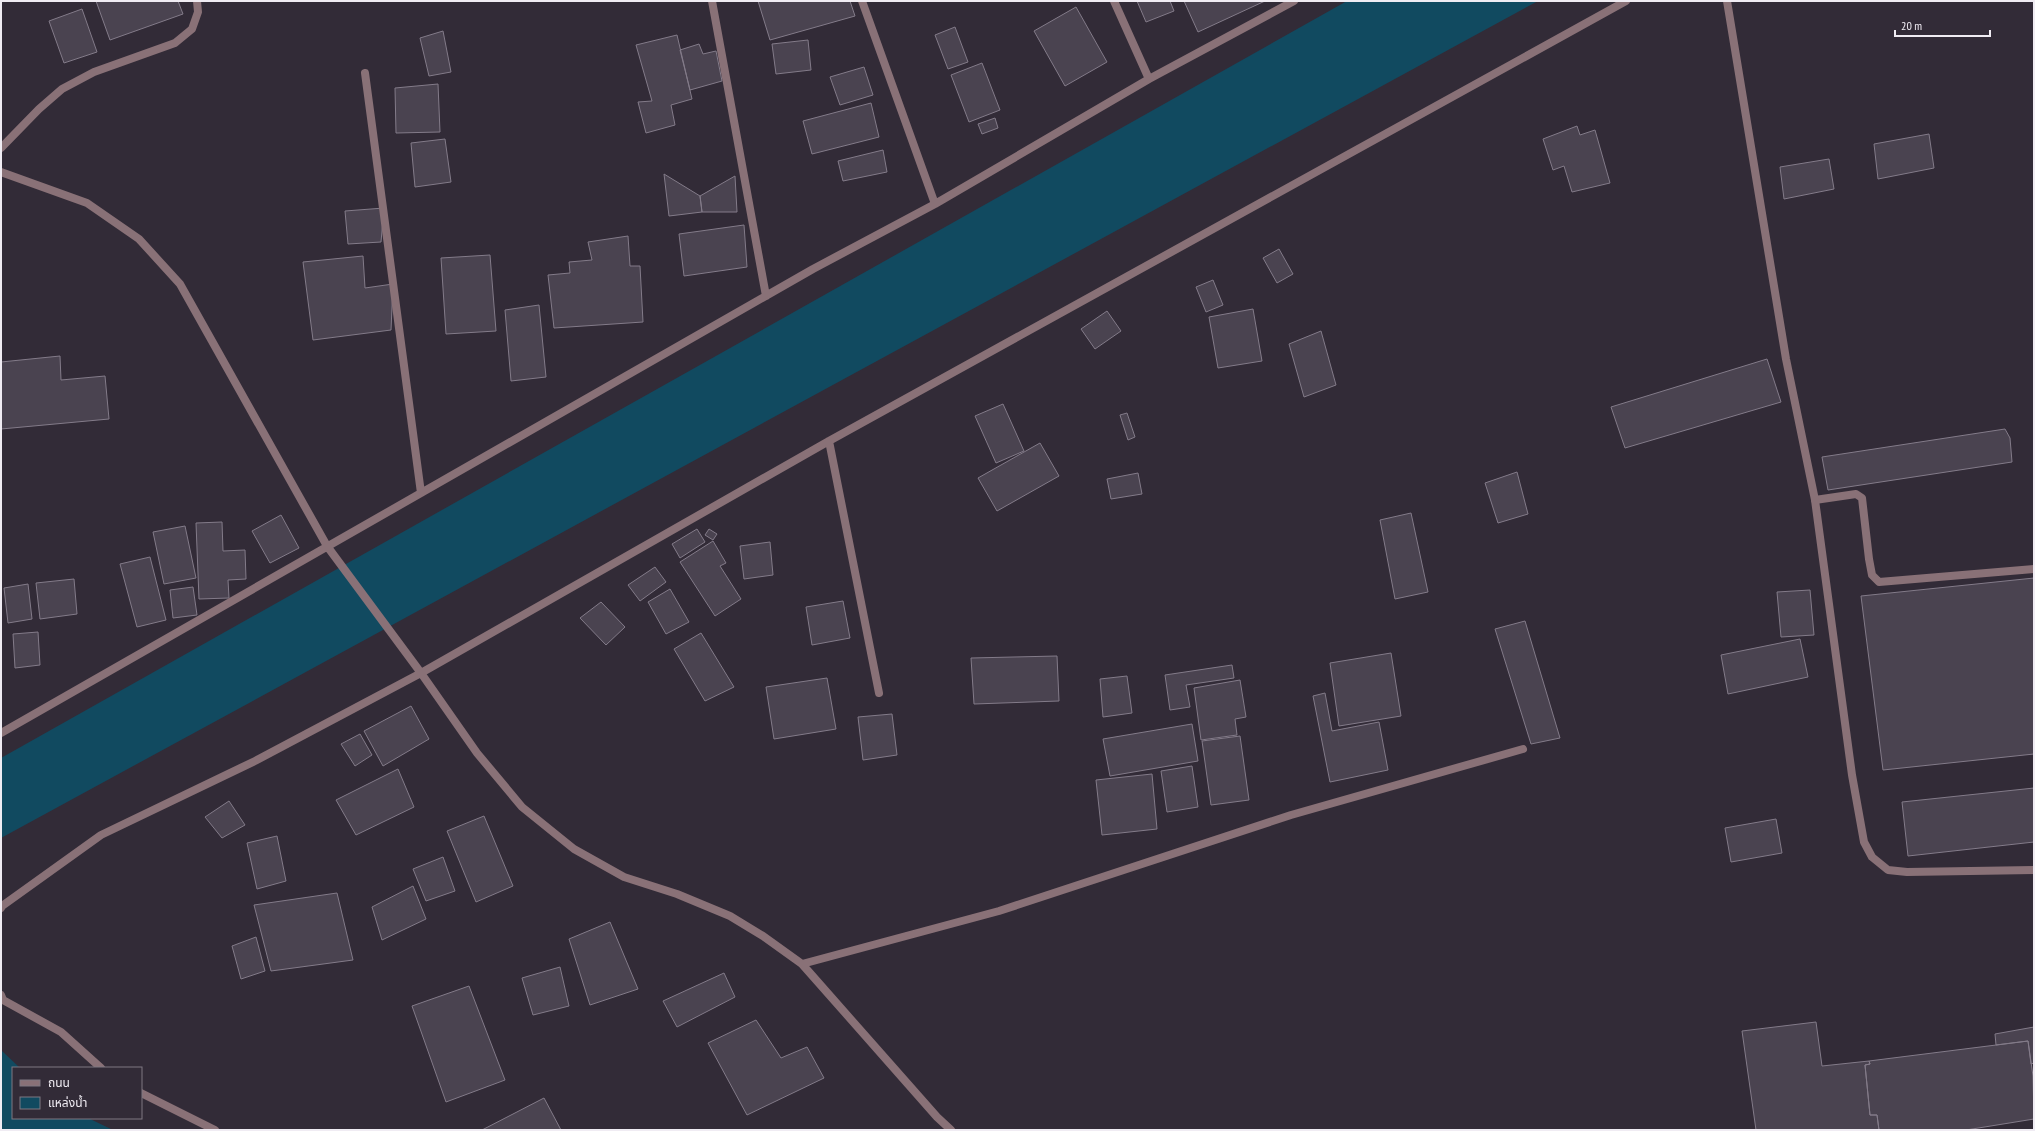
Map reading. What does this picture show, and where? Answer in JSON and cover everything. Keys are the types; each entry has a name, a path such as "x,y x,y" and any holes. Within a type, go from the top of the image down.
{"street":[{"path":"1,148 39,109 62,89 94,72 176,43 192,29 198,12 197,1"},
{"path":"712,1 766,296"},
{"path":"862,1 935,204"},
{"path":"1114,1 1149,79"},
{"path":"1,733 766,296 935,204 1149,79 1294,1"},
{"path":"1,908 101,835 255,761 421,673 829,441 1626,1"},
{"path":"1727,1 1786,359 1815,500 1852,775 1864,842 1872,858 1888,870 1907,872 2034,870"},
{"path":"365,73 421,493"},
{"path":"1,172 87,203 139,239 180,284 327,546 421,673 478,754 522,807 568,844 624,877 677,894 730,916 763,936 802,964 937,1117 951,1130"},
{"path":"829,441 879,692"},
{"path":"1815,500 1856,494 1862,498 1868,559 1872,575 1879,582 2034,569"},
{"path":"802,964 999,911 1291,814 1523,748"},
{"path":"1,995 3,1000 61,1032 100,1067"},
{"path":"142,1094 214,1130"}],"water":[{"path":"1347,1 1538,1 1,838 1,758"},
{"path":"1,1050 19,1067 12,1067 12,1119 90,1119 113,1130 1,1130"}],"building":[{"path":"96,1 178,1 183,14 110,40"},
{"path":"758,1 850,1 855,16 770,40"},
{"path":"1137,1 1170,1 1174,11 1146,22"},
{"path":"1184,1 1265,1 1198,32"},
{"path":"1076,7 1107,62 1065,86 1034,31"},
{"path":"82,9 97,52 64,63 49,21"},
{"path":"955,27 968,62 948,69 935,35"},
{"path":"443,31 451,72 429,76 420,38"},
{"path":"677,35 692,99 671,105 675,125 646,133 638,102 652,101 636,45"},
{"path":"808,40 811,70 776,74 772,44"},
{"path":"699,44 703,54 716,51 722,81 690,90 680,50"},
{"path":"982,63 1000,110 969,122 951,75"},
{"path":"864,67 873,95 840,105 830,77"},
{"path":"438,84 440,132 396,133 395,88"},
{"path":"871,103 879,137 812,154 803,121"},
{"path":"995,118 998,128 982,134 978,124"},
{"path":"1577,126 1580,135 1595,130 1610,183 1572,192 1564,166 1553,170 1543,139"},
{"path":"1929,134 1934,168 1878,179 1874,144"},
{"path":"445,139 451,182 415,187 411,143"},
{"path":"883,150 887,172 843,181 838,161"},
{"path":"1829,159 1834,189 1784,199 1780,167"},
{"path":"664,174 700,196 702,212 669,216"},
{"path":"735,176 737,212 702,212 700,196"},
{"path":"384,208 381,242 348,244 345,211"},
{"path":"744,225 747,267 684,276 679,234"},
{"path":"628,236 630,266 640,266 643,322 554,328 548,275 570,273 569,262 592,260 588,242"},
{"path":"1279,249 1293,274 1277,283 1263,258"},
{"path":"490,255 496,331 446,334 441,258"},
{"path":"363,256 365,288 393,284 391,330 313,340 303,262"},
{"path":"1213,280 1223,305 1206,312 1196,287"},
{"path":"539,305 546,377 511,381 505,310"},
{"path":"1253,309 1262,361 1218,368 1209,317"},
{"path":"1107,311 1121,331 1095,349 1081,329"},
{"path":"1321,331 1336,385 1304,397 1289,344"},
{"path":"60,356 61,380 105,376 109,419 1,429 1,362"},
{"path":"1767,359 1781,402 1625,448 1611,407"},
{"path":"1003,404 1024,451 996,463 975,416"},
{"path":"1127,413 1135,437 1128,440 1120,415"},
{"path":"2005,429 2010,438 2012,462 1828,490 1822,457"},
{"path":"1040,443 1059,476 997,511 978,478"},
{"path":"1517,472 1528,514 1498,523 1485,483"},
{"path":"1138,473 1142,494 1111,499 1107,479"},
{"path":"1411,513 1428,592 1395,599 1380,520"},
{"path":"281,515 299,548 270,563 252,531"},
{"path":"222,522 223,551 245,550 246,579 228,580 229,598 199,599 196,523"},
{"path":"185,526 196,578 164,584 153,532"},
{"path":"697,529 705,542 680,558 672,544"},
{"path":"709,529 717,534 713,540 705,535"},
{"path":"713,541 726,563 720,566 741,599 715,616 680,562"},
{"path":"770,542 773,575 744,579 740,546"},
{"path":"150,557 166,620 137,627 120,564"},
{"path":"655,567 666,582 640,601 628,585"},
{"path":"2034,578 2034,754 1883,770 1861,596"},
{"path":"74,579 77,614 40,619 36,583"},
{"path":"28,584 32,619 8,623 4,588"},
{"path":"193,587 197,615 173,618 170,590"},
{"path":"670,589 689,622 666,634 648,602"},
{"path":"1810,590 1814,635 1781,637 1777,592"},
{"path":"843,601 850,638 812,645 806,607"},
{"path":"601,602 625,627 606,645 580,618"},
{"path":"1525,621 1560,738 1531,744 1495,629"},
{"path":"38,632 40,665 15,668 13,634"},
{"path":"701,633 734,687 705,701 674,649"},
{"path":"1800,639 1808,677 1728,694 1721,655"},
{"path":"1391,653 1401,716 1339,726 1330,663"},
{"path":"1057,656 1059,701 974,704 971,658"},
{"path":"1232,665 1234,678 1186,685 1190,707 1170,710 1165,675"},
{"path":"1127,676 1132,713 1103,717 1100,679"},
{"path":"827,678 836,729 774,739 766,687"},
{"path":"1240,680 1246,717 1235,719 1237,735 1201,740 1194,688"},
{"path":"1325,693 1332,731 1379,722 1388,770 1330,782 1313,696"},
{"path":"411,706 429,739 383,766 364,731"},
{"path":"892,714 897,755 863,760 858,717"},
{"path":"1192,724 1198,761 1110,776 1103,739"},
{"path":"360,734 372,755 355,766 341,744"},
{"path":"1240,736 1249,800 1211,805 1202,741"},
{"path":"1192,766 1198,807 1167,812 1161,771"},
{"path":"398,769 414,807 356,835 336,800"},
{"path":"1152,774 1157,829 1102,835 1096,780"},
{"path":"2034,788 2034,842 1908,856 1902,802"},
{"path":"229,801 245,825 222,838 205,817"},
{"path":"484,816 513,886 476,902 447,831"},
{"path":"1776,819 1782,853 1731,862 1725,828"},
{"path":"277,836 286,881 257,889 247,843"},
{"path":"443,857 455,891 426,901 413,869"},
{"path":"413,886 426,919 382,940 372,907"},
{"path":"337,893 353,960 271,971 254,905"},
{"path":"610,922 638,989 590,1005 569,939"},
{"path":"256,937 265,971 241,979 232,946"},
{"path":"560,967 569,1006 533,1015 522,978"},
{"path":"724,973 735,997 677,1027 663,1001"},
{"path":"469,986 505,1080 446,1102 412,1006"},
{"path":"756,1020 781,1058 807,1047 824,1078 747,1115 708,1043"},
{"path":"1816,1022 1822,1066 1869,1061 1870,1064 1865,1065 1870,1115 1877,1115 1879,1130 1756,1130 1742,1031"},
{"path":"2034,1027 2034,1063 2031,1064 2028,1041 1996,1045 1995,1034"},
{"path":"2028,1041 2033,1076 2034,1119 1966,1130 1879,1130 1877,1115 1870,1115 1865,1065 1870,1064 1869,1061"},
{"path":"544,1098 561,1130 482,1130"}]}
